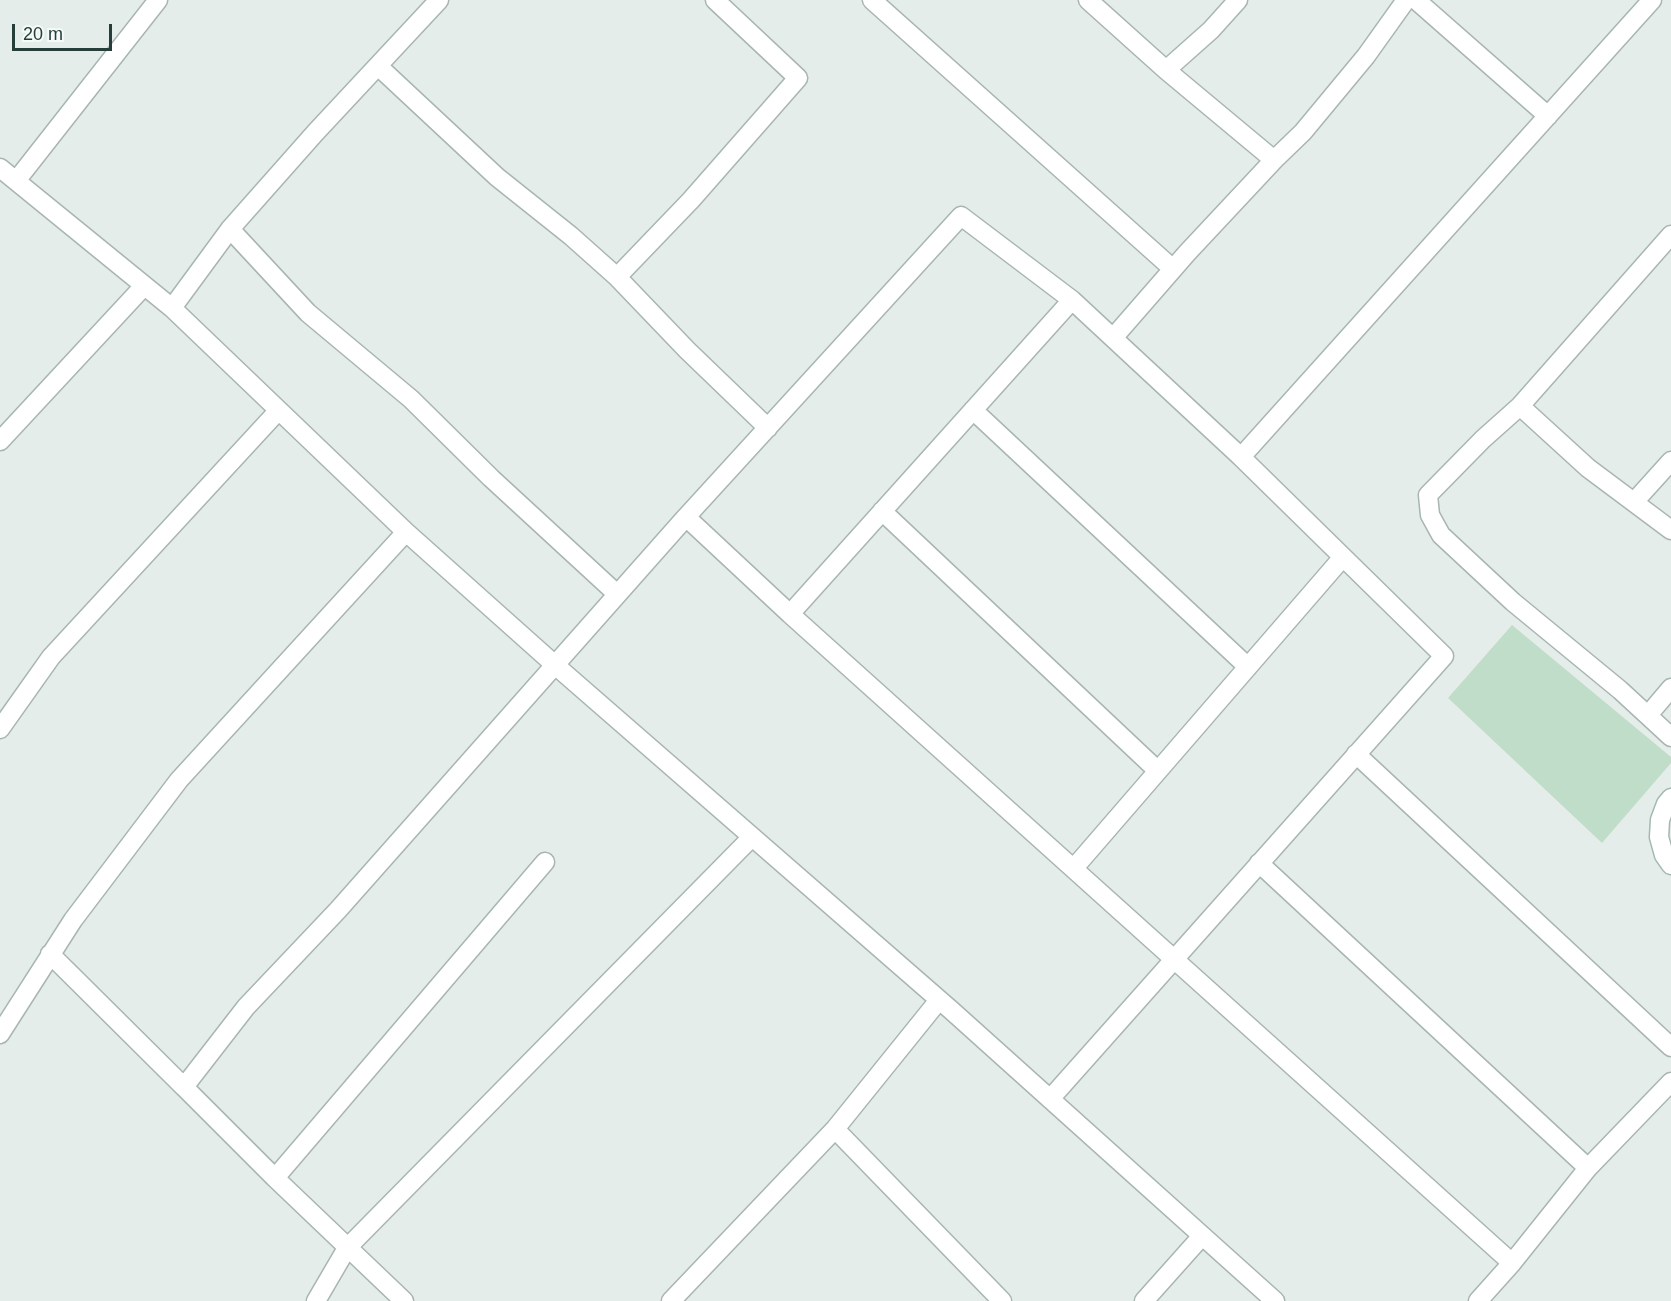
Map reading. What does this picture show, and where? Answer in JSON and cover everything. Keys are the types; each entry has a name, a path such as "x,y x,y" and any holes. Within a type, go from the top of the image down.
{"street":[{"path":"172,308 230,229 315,133 439,0"},
{"path":"617,277 691,200 798,78 715,0"},
{"path":"872,0 1173,269"},
{"path":"1088,0 1166,70 1274,160"},
{"path":"1166,70 1211,30 1238,0"},
{"path":"1113,338 1173,269 1303,132 1366,56 1406,0"},
{"path":"1416,0 1548,116"},
{"path":"1241,457 1652,0"},
{"path":"16,182 152,2"},
{"path":"378,66 497,177 571,236 617,277 687,350 768,428"},
{"path":"0,168 172,308 406,532 939,1000 1275,1301"},
{"path":"184,1087 246,1007 338,910 686,517 961,216 1072,300 1241,457 1443,656 1050,1099"},
{"path":"230,229 308,313 411,399 491,478 617,594"},
{"path":"1671,235 1520,406 1483,439 1428,495 1430,515 1441,535 1513,602 1649,714 1671,737"},
{"path":"0,441 144,286"},
{"path":"790,614 1072,300"},
{"path":"1520,406 1588,468 1671,530"},
{"path":"973,410 1248,667"},
{"path":"0,729 51,657 278,411"},
{"path":"1634,502 1671,461"},
{"path":"882,511 1158,771"},
{"path":"686,517 790,614 1512,1263"},
{"path":"0,1034 50,954 179,780 406,532"},
{"path":"1074,868 1343,557"},
{"path":"1649,714 1671,688"},
{"path":"1356,754 1671,1047"},
{"path":"1671,798 1660,820 1659,837 1664,855 1671,865"},
{"path":"316,1301 347,1248 752,837"},
{"path":"274,1178 545,862"},
{"path":"1259,862 1588,1168"},
{"path":"50,954 274,1178 404,1301"},
{"path":"671,1301 835,1129 939,1000"},
{"path":"1478,1301 1512,1263 1588,1168 1671,1082"},
{"path":"835,1129 1002,1301"},
{"path":"1144,1301 1203,1236"}],"green space":[{"path":"1512,625 1671,757 1671,763 1602,843 1448,698"}]}
